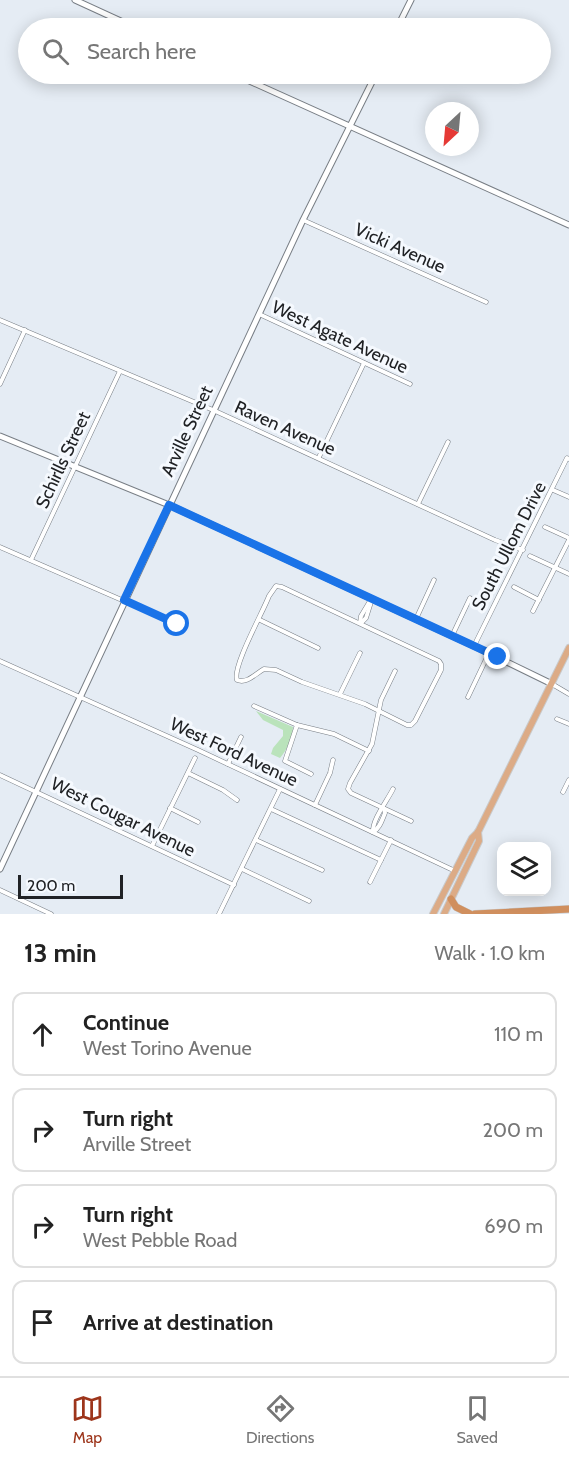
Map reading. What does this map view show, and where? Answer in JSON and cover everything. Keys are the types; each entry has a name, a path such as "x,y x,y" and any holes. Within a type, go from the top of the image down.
{"highway":[{"path":"451,899 458,909 470,914"},
{"path":"475,914 569,909"}],"main road":[{"path":"433,914 472,838 478,832 569,648"},
{"path":"444,914 479,841 478,832"}],"street":[{"path":"75,0 114,18"},
{"path":"403,18 411,0"},
{"path":"256,84 569,225"},
{"name":"Arville Street","path":"0,869 213,410 303,220 371,84"},
{"name":"Vicki Avenue","path":"303,220 486,302"},
{"name":"West Agate Avenue","path":"259,314 410,384"},
{"name":"Raven Avenue","path":"0,320 213,410 495,540 523,550"},
{"path":"0,384 25,330"},
{"path":"319,457 364,363"},
{"name":"Schirlls Street","path":"31,560 120,371"},
{"path":"0,436 169,505 474,645 569,694"},
{"path":"418,504 448,442"},
{"name":"South Ullom Drive","path":"474,645 568,459"},
{"path":"553,490 569,497"},
{"path":"533,611 569,539 545,527"},
{"path":"0,547 177,624"},
{"path":"530,556 569,574"},
{"path":"416,619 434,580"},
{"path":"276,586 282,587 439,661 441,670 411,725 340,694 302,682 276,670 264,669 243,682 237,680 235,675 238,662 260,620 269,596 276,586"},
{"path":"514,587 539,600"},
{"path":"360,624 366,618 372,598"},
{"path":"452,636 470,598"},
{"path":"260,620 318,648"},
{"path":"340,694 360,653"},
{"path":"468,698 489,653"},
{"name":"West Ford Avenue","path":"0,661 228,764 455,871"},
{"path":"395,671 378,711 369,751 348,789 351,793 411,821"},
{"path":"254,706 297,725 334,734 369,751"},
{"path":"557,719 569,724"},
{"path":"297,725 285,761 311,774"},
{"path":"228,764 242,737"},
{"path":"152,846 195,758"},
{"path":"315,805 330,773 333,760"},
{"path":"188,773 223,790 237,800"},
{"name":"West Cougar Avenue","path":"0,775 234,885"},
{"path":"563,792 569,780"},
{"path":"219,914 280,789"},
{"path":"373,832 385,813 384,808 393,789"},
{"path":"170,808 198,822"},
{"path":"271,809 381,860"},
{"path":"256,840 322,870"},
{"path":"370,882 391,840"},
{"path":"242,869 309,901"},
{"path":"0,890 51,914"}],"green space":[{"path":"256,711 293,727 289,743 280,758 271,754 283,736 283,730 263,720"}],"route":[{"path":"177,624 124,600 169,505 498,657"}]}
